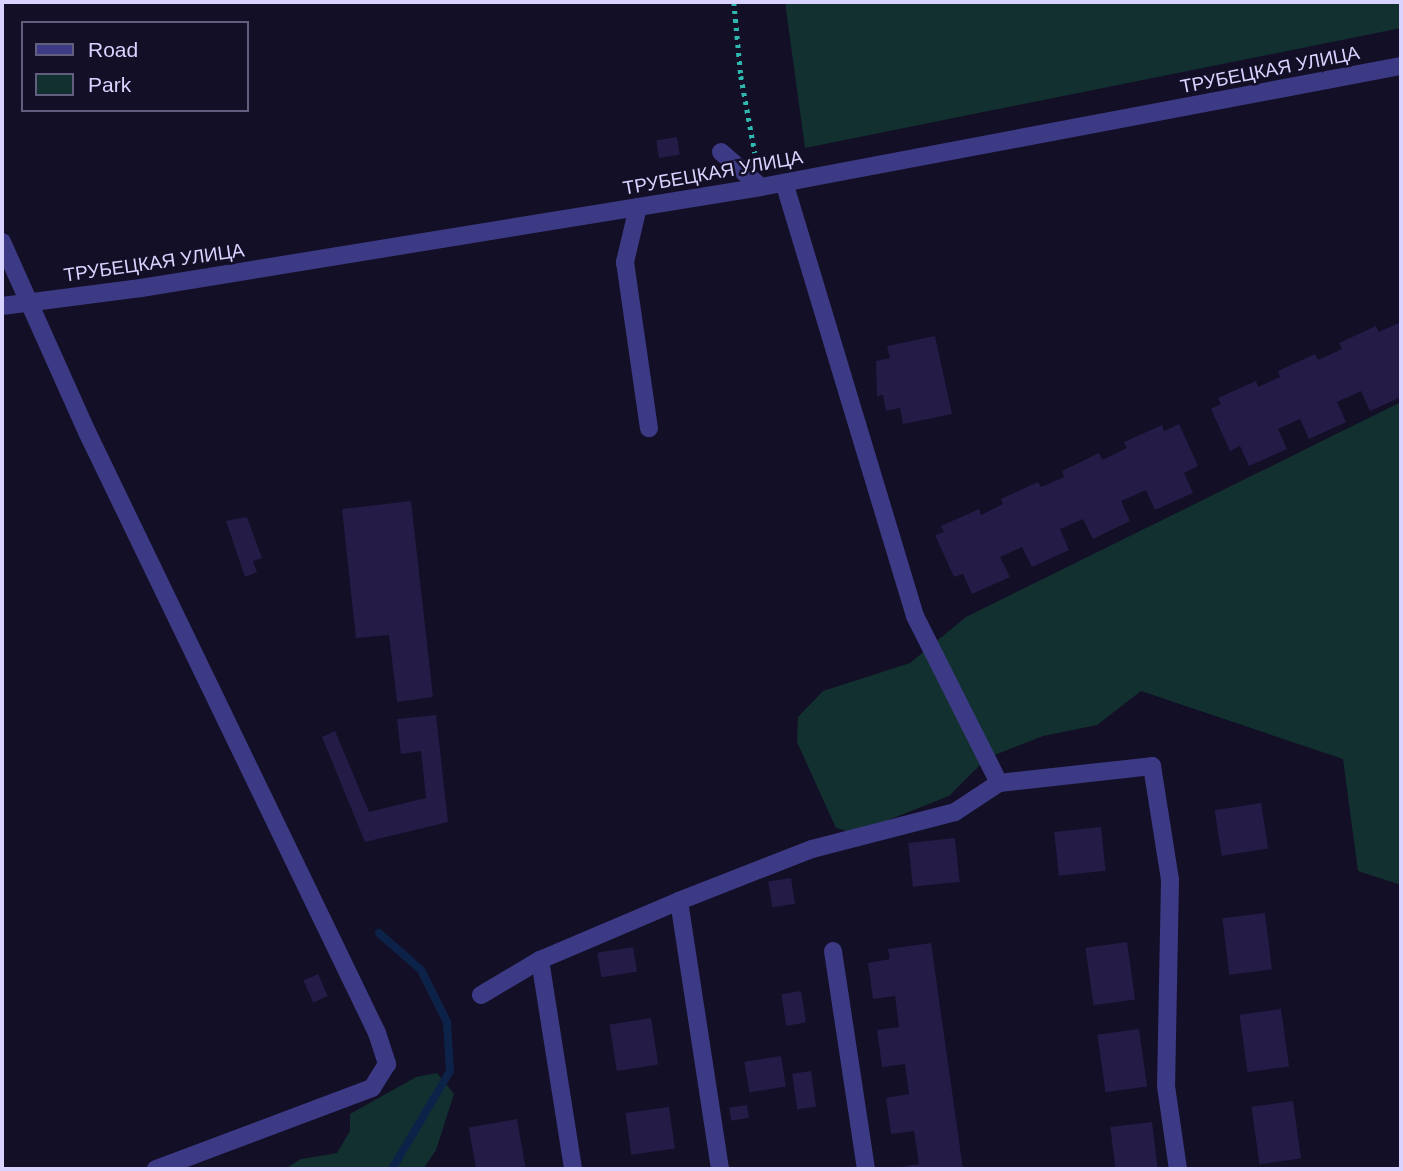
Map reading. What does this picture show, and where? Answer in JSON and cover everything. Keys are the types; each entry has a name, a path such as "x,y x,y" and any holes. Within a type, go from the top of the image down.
{"street":[{"name":"ТРУБЕЦКАЯ УЛИЦА","path":"2,306 761,187 1401,65"},
{"path":"721,152 761,187"},
{"path":"784,183 915,616 999,783"},
{"path":"638,207 625,262 649,428"},
{"path":"2,242 377,1033 387,1064 372,1088 156,1169"},
{"path":"481,995 540,960 679,901 812,849 955,812 999,783 1152,766 1170,880 1166,1086 1178,1169"},
{"path":"679,901 720,1169"},
{"path":"833,951 866,1169"},
{"path":"540,960 573,1169"}],"path":[{"path":"734,2 741,76 761,187"}],"green space":[{"path":"785,2 1401,2 1401,28 805,148"},
{"path":"1401,402 1401,885 1358,871 1343,759 1141,691 1097,725 1043,736 987,758 949,796 855,833 836,828 797,742 798,717 823,691 910,663 966,617"},
{"path":"437,1073 454,1094 436,1150 423,1169 285,1169 301,1159 337,1153 350,1131 350,1114 416,1077"}],"building":[{"path":"677,137 680,155 659,158 656,140"},
{"path":"1401,322 1401,397 1370,411 1361,391 1337,402 1346,422 1309,439 1300,419 1278,429 1287,449 1249,466 1240,446 1230,451 1211,409 1221,404 1218,398 1256,381 1258,387 1280,377 1278,371 1315,354 1318,360 1342,349 1339,343 1376,326 1379,332"},
{"path":"935,336 952,414 903,424 900,408 886,411 883,395 877,396 876,361 890,358 887,346"},
{"path":"1179,424 1198,466 1184,473 1193,493 1155,510 1146,490 1121,501 1130,521 1093,539 1083,519 1060,529 1069,550 1032,567 1022,547 1000,557 1010,577 972,594 963,574 954,577 935,535 944,532 941,526 979,509 981,515 1003,504 1001,499 1038,482 1041,487 1064,477 1062,471 1099,453 1102,460 1127,448 1124,442 1162,425 1164,431"},
{"path":"411,501 433,697 397,702 389,635 356,638 342,509"},
{"path":"247,517 262,558 253,561 257,572 245,577 226,521"},
{"path":"436,715 448,822 365,842 322,737 335,731 369,812 426,798 421,751 401,754 397,719"},
{"path":"1261,803 1268,848 1222,856 1215,810"},
{"path":"1101,827 1106,871 1059,876 1054,832"},
{"path":"955,838 960,882 913,887 908,843"},
{"path":"791,878 795,904 772,907 768,882"},
{"path":"1265,913 1272,970 1229,975 1222,918"},
{"path":"1127,942 1135,999 1093,1005 1085,948"},
{"path":"931,943 963,1169 891,1169 919,1164 914,1131 891,1134 886,1098 909,1094 905,1064 882,1067 877,1030 899,1027 895,996 873,999 868,963 890,959 888,949"},
{"path":"633,947 637,972 601,977 597,953"},
{"path":"318,974 328,996 313,1002 303,981"},
{"path":"801,991 806,1023 786,1026 781,994"},
{"path":"1281,1009 1289,1066 1247,1072 1239,1015"},
{"path":"651,1018 658,1064 617,1071 610,1025"},
{"path":"1139,1029 1147,1086 1105,1092 1097,1035"},
{"path":"781,1056 786,1087 749,1092 744,1062"},
{"path":"811,1071 816,1107 797,1109 792,1074"},
{"path":"1293,1101 1301,1158 1259,1164 1251,1107"},
{"path":"747,1105 749,1118 731,1121 729,1108"},
{"path":"669,1107 675,1149 631,1155 625,1113"},
{"path":"517,1119 525,1166 476,1169 469,1128"},
{"path":"1152,1122 1158,1169 1115,1169 1110,1127"}],"waterway":[{"path":"379,933 421,970 447,1022 450,1071 392,1169"}]}
